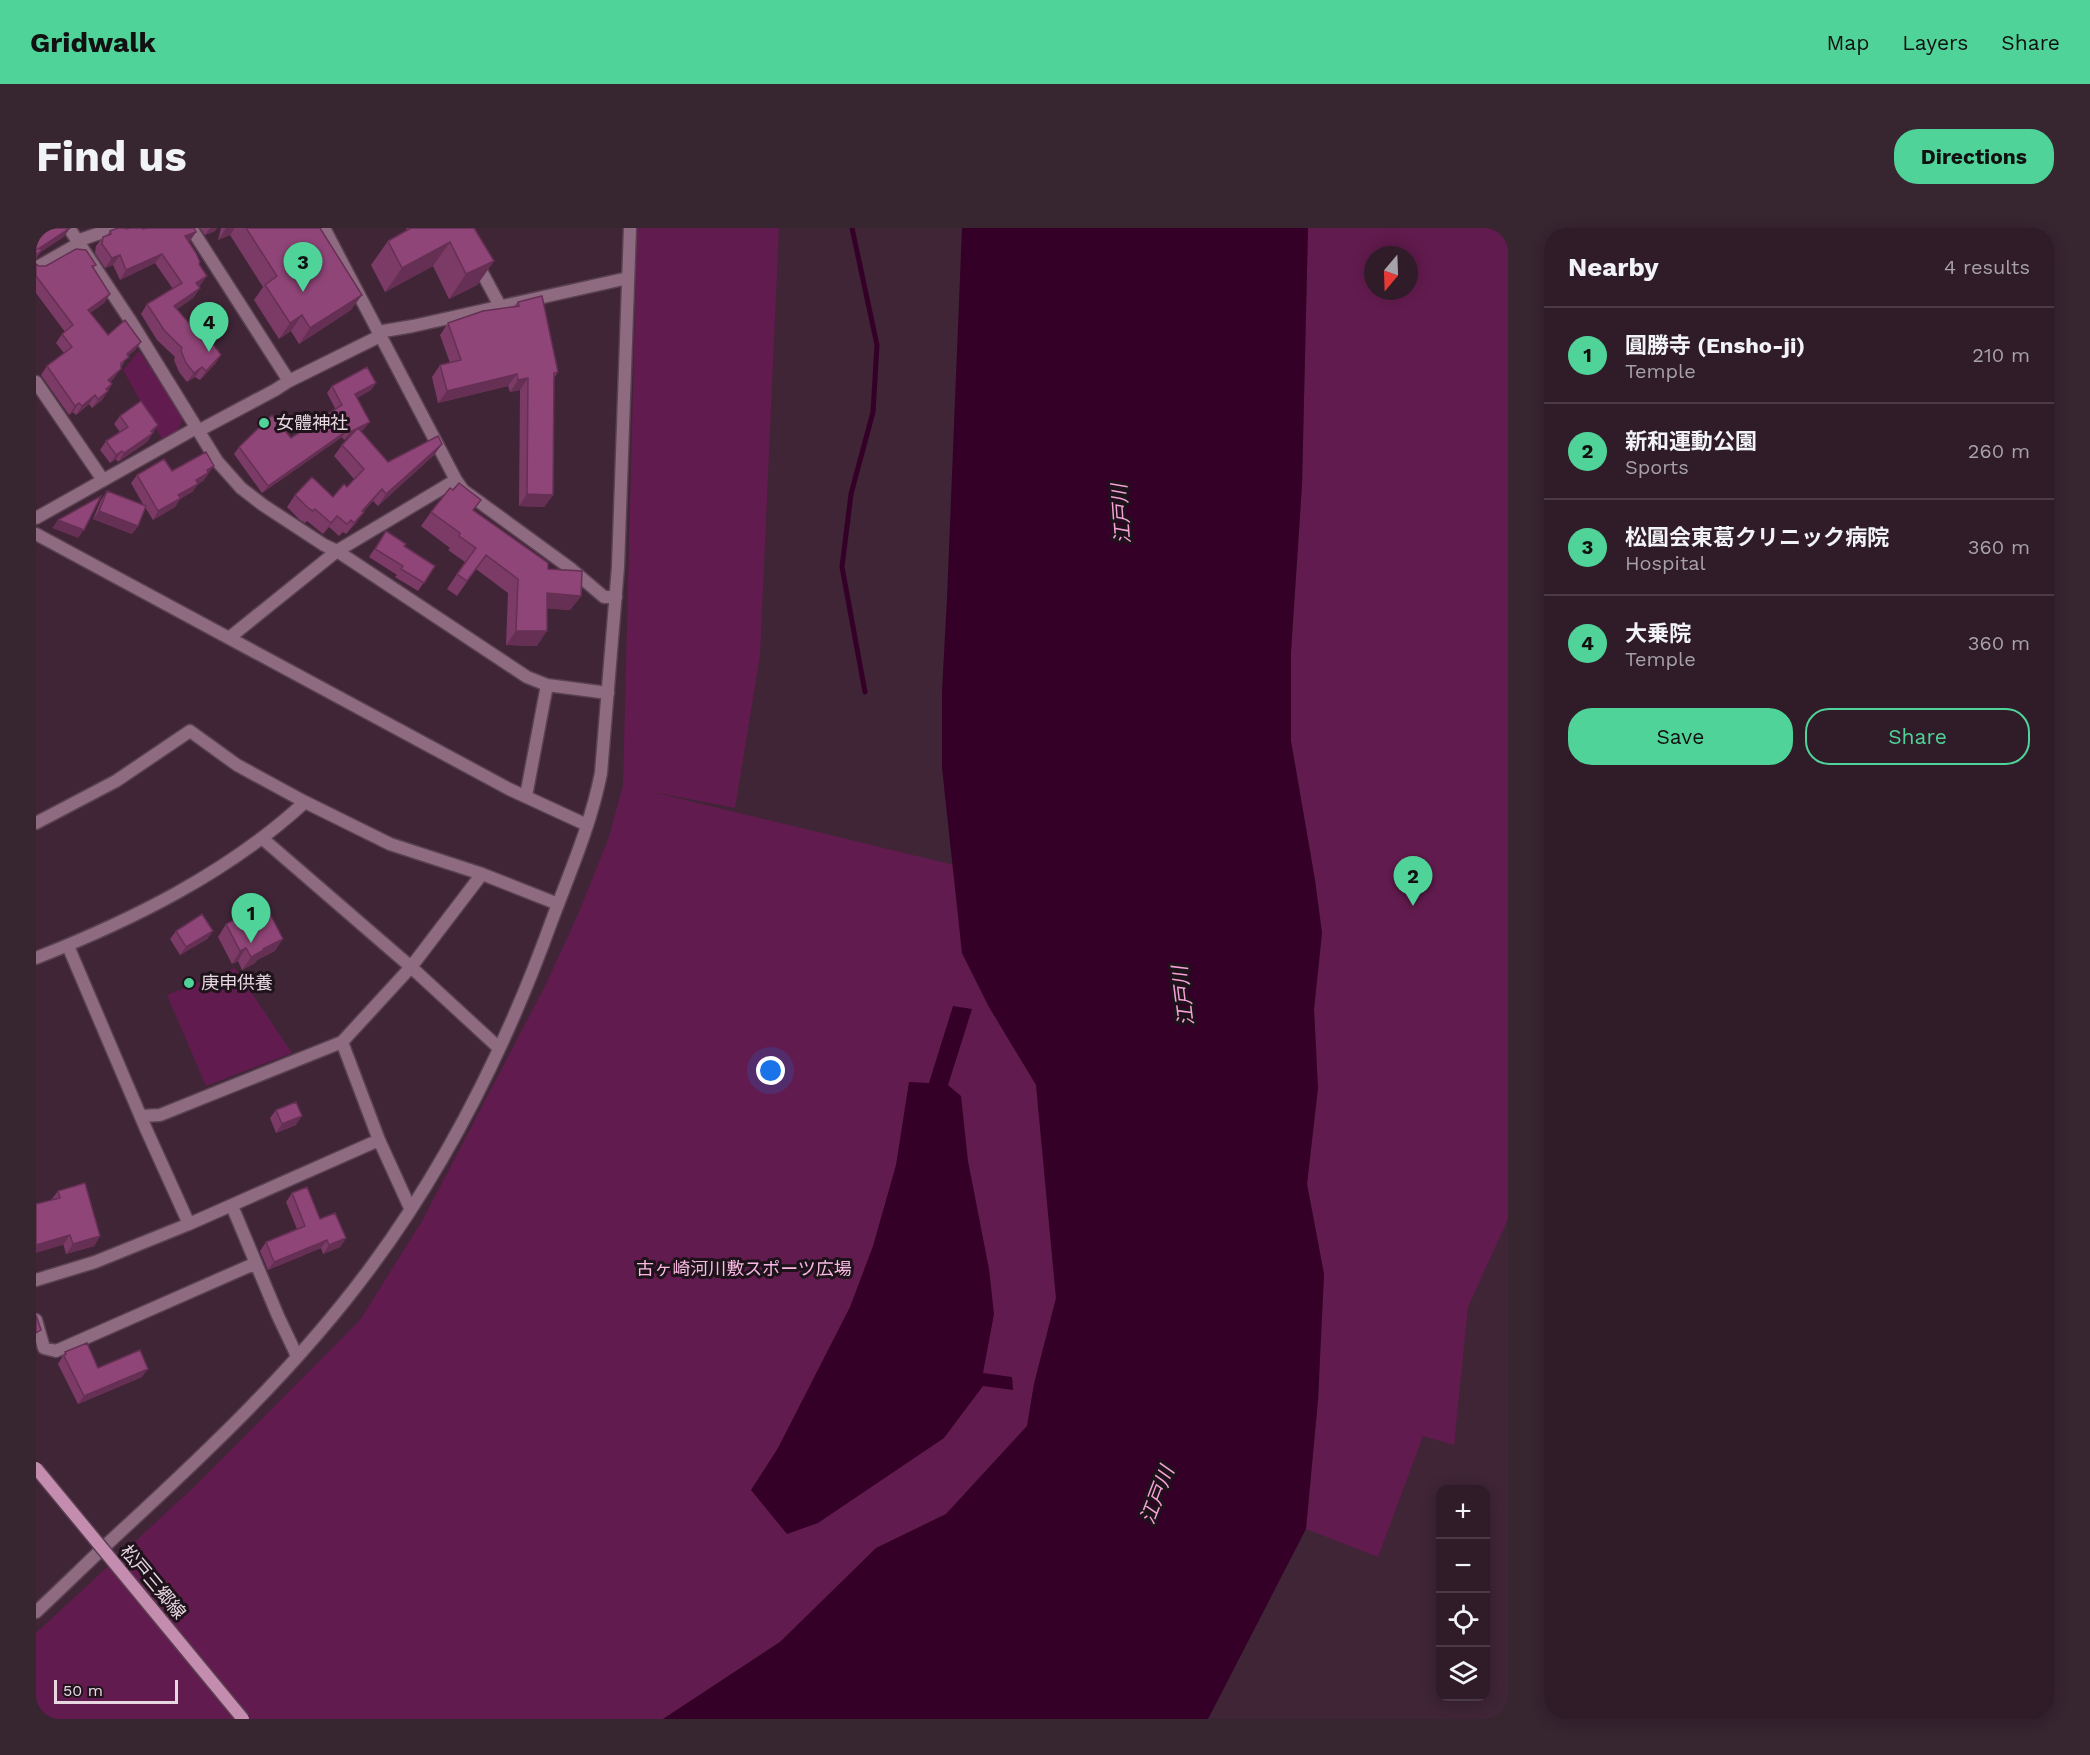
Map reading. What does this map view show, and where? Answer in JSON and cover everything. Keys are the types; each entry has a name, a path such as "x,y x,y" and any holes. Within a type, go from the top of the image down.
{"main road":[{"name":"松戸三郷線","path":"36,1468 243,1719"}],"street":[{"path":"69,228 130,320 217,461 241,488 263,505 528,677 547,685 608,693"},
{"path":"36,268 77,242 114,228"},
{"path":"191,228 289,381"},
{"path":"324,228 463,490 570,568 604,597 616,597"},
{"path":"36,1612 222,1436 297,1356 371,1267 453,1137 499,1048 538,959 595,802 601,773 616,597 630,228"},
{"path":"468,248 500,306"},
{"path":"36,518 197,429 379,334 628,278"},
{"path":"36,382 103,480"},
{"path":"229,638 337,551 456,480"},
{"path":"36,534 339,699 587,825"},
{"path":"526,796 547,685"},
{"path":"36,823 116,781 190,731 237,765 390,844 482,874 558,904"},
{"path":"36,958 140,914 263,839 305,802"},
{"path":"263,839 411,967 499,1048"},
{"path":"141,1116 160,1115 342,1042 411,967 482,874"},
{"path":"68,945 189,1224"},
{"path":"342,1042 380,1140 410,1208"},
{"path":"36,1280 95,1262 189,1224 380,1140"},
{"path":"232,1206 297,1356"},
{"path":"36,1320 44,1348 56,1351 256,1263"}],"green space":[{"name":"古ヶ崎河川敷スポーツ広場","path":"637,228 779,228 760,656 735,808 648,791 954,865 962,953 989,1007 1036,1084 1056,1298 1034,1384 1027,1426 946,1514 876,1549 780,1642 663,1719 36,1719 36,1633 195,1486 360,1320 422,1221 546,984 579,912 609,837 623,785"},
{"path":"1308,228 1508,228 1508,1219 1468,1307 1454,1445 1423,1436 1378,1557 1306,1529 1318,1400 1324,1274 1307,1184 1318,1088 1314,1009 1322,933 1291,741 1291,652 1302,485"},
{"path":"139,351 184,417 177,432 163,441 123,370"},
{"path":"235,968 292,1053 206,1086 167,995"}],"water":[{"name":"江戸川","path":"962,228 1308,228 1302,485 1291,652 1291,741 1322,933 1314,1009 1318,1088 1307,1184 1324,1274 1318,1400 1306,1529 1208,1719 663,1719 780,1642 876,1548 946,1514 1027,1426 1034,1384 1056,1298 1036,1085 989,1007 962,953 942,768 942,691"},
{"path":"953,1006 972,1009 948,1085 961,1096 968,1161 989,1269 994,1314 983,1373 1012,1377 1013,1390 983,1386 944,1438 818,1523 787,1534 751,1490 778,1448 850,1307 873,1246 896,1165 909,1082 929,1083"}],"building":[{"path":"36,228 70,228 38,249 43,249 36,255"},
{"path":"118,228 194,228 196,232 185,236 207,276 196,283 200,288 174,306 203,339 210,340 221,355 206,371 202,367 194,373 186,363 182,348 164,330 147,304 182,283 162,254 126,270 120,255 112,258 102,244 103,237"},
{"path":"246,228 320,228 362,295 310,328 302,315 290,323 265,285 277,276"},
{"path":"411,228 474,228 494,261 466,274 450,242 402,268 388,241"},
{"path":"76,249 86,250 96,265 92,266 110,294 88,310 108,335 125,320 141,342 127,354 129,357 121,363 121,369 108,380 112,384 106,389 108,391 98,399 95,395 82,406 79,403 75,406 47,366 72,347 62,334 73,325 36,276 36,264 46,266"},
{"path":"542,296 558,372 554,373 553,495 527,494 528,378 518,380 517,374 447,391 440,365 461,360 448,323 483,311 519,306 518,302"},
{"path":"367,367 376,383 355,394 370,422 350,432 348,430 268,486 239,447 272,415 291,438 342,405 332,386"},
{"path":"141,401 158,425 151,431 153,433 124,453 122,451 116,455 106,441 128,427 120,416"},
{"path":"358,428 388,462 438,436 442,444 386,494 382,489 354,523 351,520 347,524 337,516 331,523 315,509 313,511 308,508 295,495 312,477 333,497 344,484 347,487 364,469 342,445"},
{"path":"206,452 214,466 207,470 208,473 196,480 198,484 178,495 181,498 158,511 137,475 164,459 172,471"},
{"path":"459,483 481,500 473,510 548,563 548,569 582,571 581,596 547,593 547,631 516,631 518,579 486,555 467,581 457,574 476,548 431,512 450,488 453,490"},
{"path":"107,491 146,506 138,526 99,511"},
{"path":"101,496 84,530 58,520"},
{"path":"386,531 435,566 424,583 401,569 403,566 375,549"},
{"path":"265,904 283,939 251,957 246,948 240,951 226,924"},
{"path":"202,914 213,931 186,947 176,931"},
{"path":"296,1102 302,1116 282,1124 276,1110"},
{"path":"85,1183 100,1236 73,1244 70,1235 36,1245 36,1204 60,1198 58,1191"},
{"path":"307,1187 320,1219 335,1213 346,1238 329,1245 327,1240 274,1262 266,1242 305,1226 292,1193"},
{"path":"36,1315 41,1330 36,1333"},
{"path":"87,1343 98,1368 140,1350 148,1369 84,1396 64,1356 65,1352"}],"waterway":[{"path":"852,228 877,345 873,412 851,494 842,567 865,692"}],"place":[{"name":"松圓会東葛クリニック病院","path":"303,292"},
{"name":"大乗院","path":"209,352"},
{"name":"女體神社","path":"264,423"},
{"name":"新和運動公園","path":"1413,906"},
{"name":"圓勝寺 (Ensho-ji)","path":"251,943"},
{"name":"庚申供養","path":"189,983"}]}
